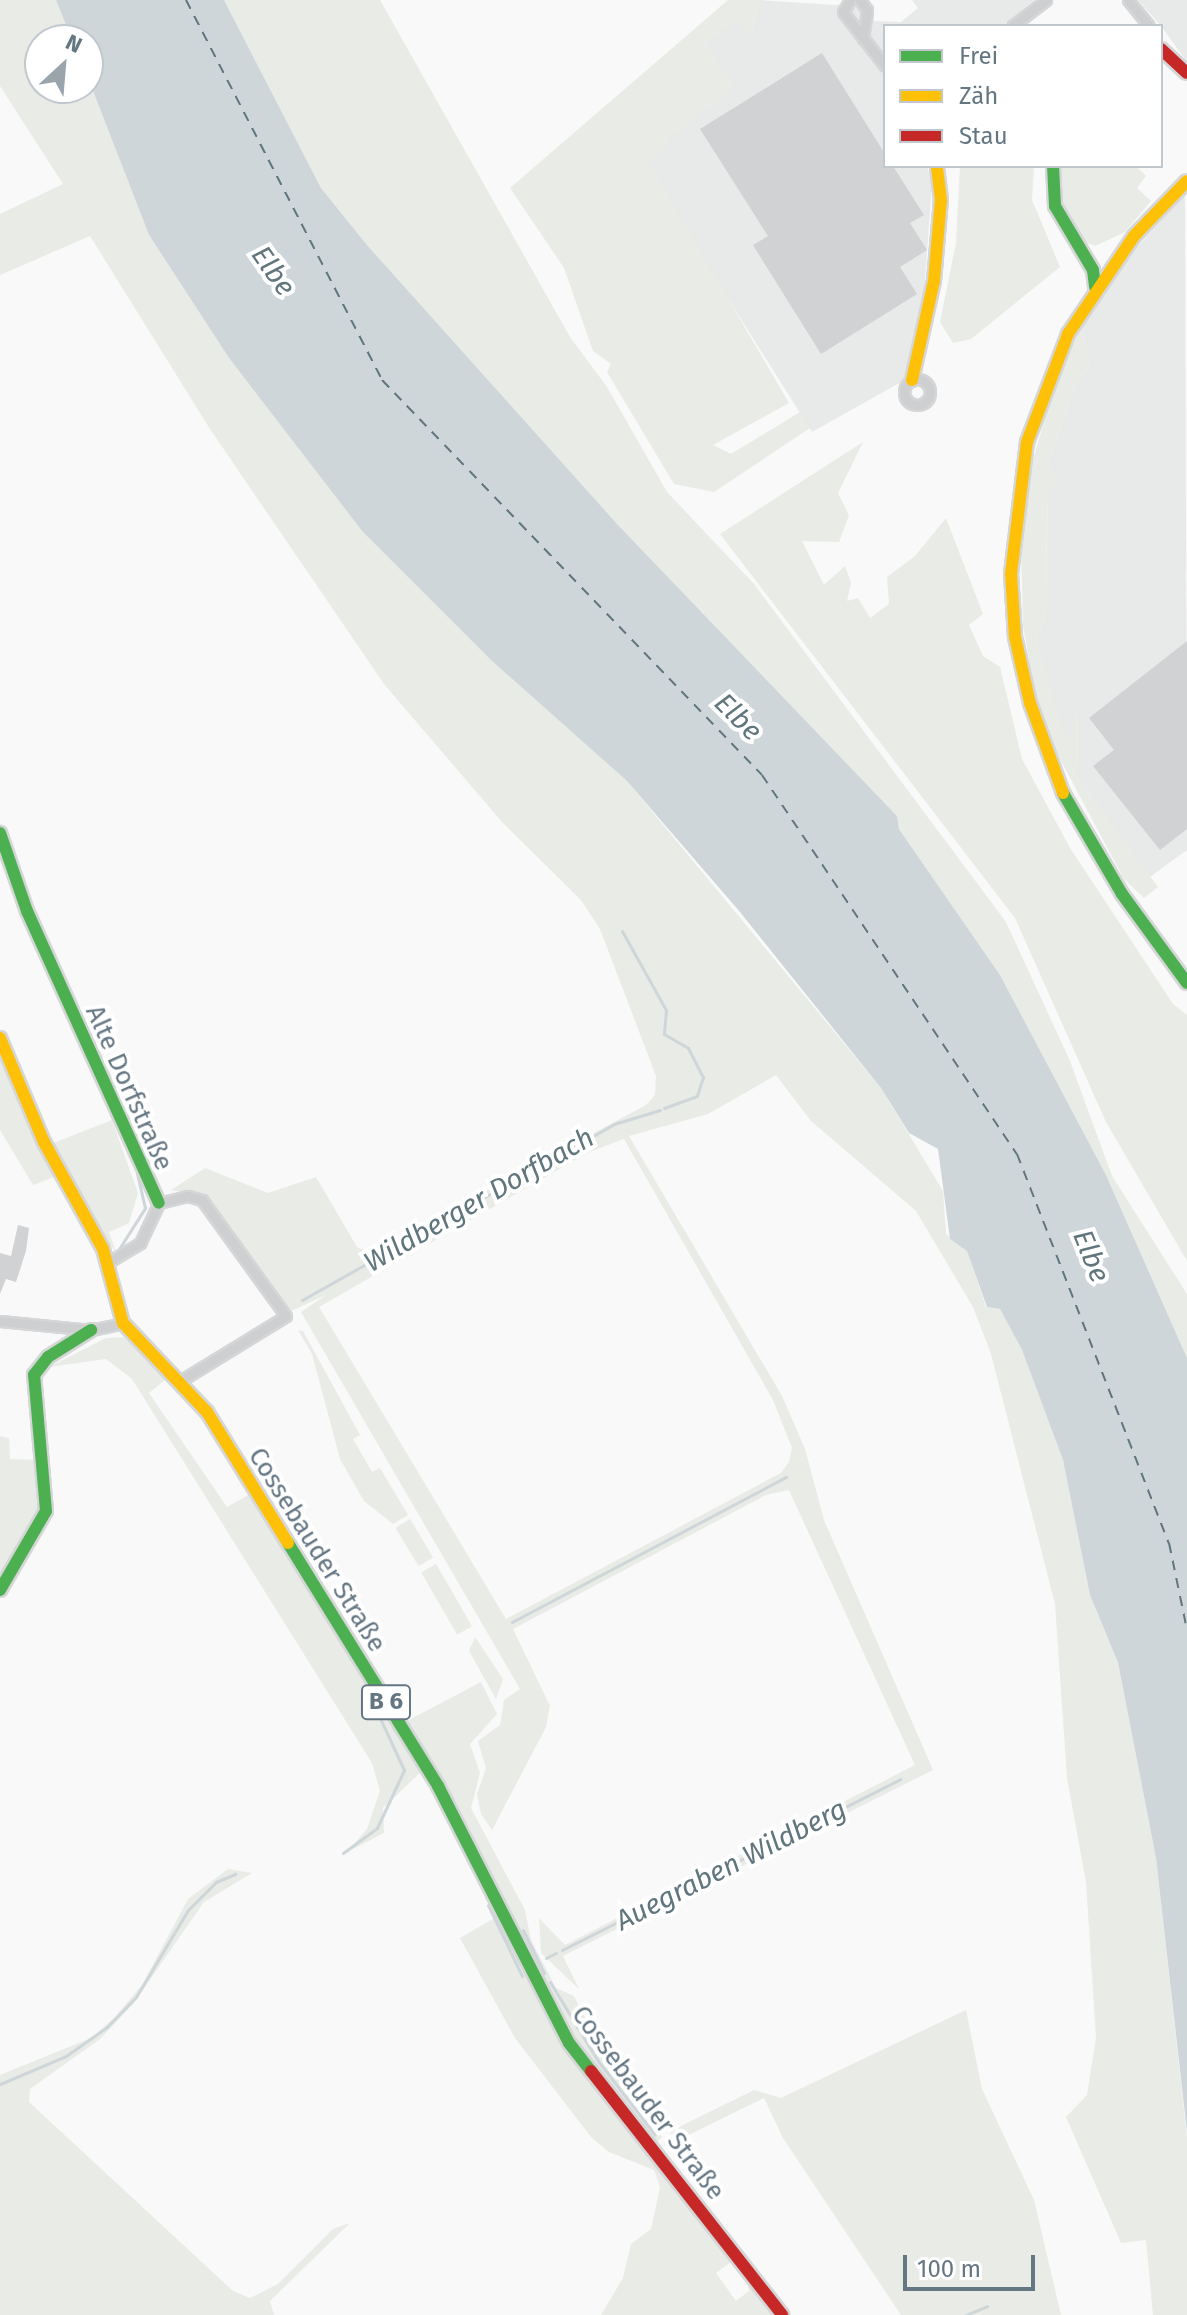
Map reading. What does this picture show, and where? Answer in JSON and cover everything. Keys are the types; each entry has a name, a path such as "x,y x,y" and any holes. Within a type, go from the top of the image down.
{"main road":[{"path":"1163,46 1187,73"},
{"path":"912,380 935,269 941,200 937,168"},
{"path":"1053,168 1055,206 1089,262 1095,287"},
{"path":"1187,181 1095,287 1045,386 1027,442 1015,506 1015,637 1030,703 1061,790 1122,894 1187,983"},
{"name":"Alte Dorfstraße","path":"0,833 27,911 159,1203"},
{"name":"Cossebauder Straße","path":"0,1038 44,1142 107,1263 123,1323 207,1412 438,1786 569,2043 782,2315"},
{"path":"0,1590 46,1511 34,1375 48,1357 91,1330"}],"street":[{"path":"850,0 843,12 883,64"},
{"path":"860,0 867,10 863,39"},
{"path":"1015,24 1046,0"},
{"path":"1128,0 1147,24"},
{"name":"Alte Dorfstraße","path":"159,1203 188,1196 202,1200 286,1316 180,1381"},
{"path":"107,1263 140,1243 159,1203"},
{"path":"0,1321 91,1330 123,1323"}],"shaded area":[{"path":"0,0 56,0 66,24 24,24 24,104 98,104 149,235 229,358 364,532 626,780 881,1088 943,1191 946,1234 967,1250 986,1307 1000,1309 1022,1350 1063,1460 1090,1595 1118,1664 1156,1858 1187,2137 1187,2315 1153,2315 1146,2240 1121,2243 1066,2117 1087,2095 1096,2038 1086,1882 1067,1778 1055,1604 991,1354 973,1307 916,1211 811,1121 776,1075 708,1114 629,1136 782,1396 805,1449 824,1520 933,1770 563,1956 579,1989 541,1953 539,1918 565,1945 915,1765 789,1490 766,1495 513,1629 550,1706 546,1727 492,1830 481,1814 477,1794 486,1768 478,1741 500,1725 504,1700 520,1689 301,1312 326,1295 289,1312 208,1197 171,1190 205,1168 268,1193 316,1177 357,1247 369,1253 646,1105 655,1095 656,1076 600,929 581,900 502,822 384,684 210,429 90,236 0,275 0,214 63,184 0,86","holes":["624,1139 773,1400 792,1448 789,1462 781,1473 506,1619 319,1307 589,1152"]},
{"path":"224,0 380,0 570,337 607,387 667,492 754,584 1006,922 1070,1061 1112,1176 1187,1294 1187,1358 1106,1175 1000,975 899,829 897,816 618,525 367,245 321,188"},
{"path":"728,0 759,0 752,37 737,18 705,44 735,87 672,135 649,163 789,403 713,445 731,454 800,412 810,428 714,492 674,484 607,372 611,364 593,351 564,268 510,188"},
{"path":"759,0 835,5 867,0 874,6 874,21 901,22 918,8 912,0 1034,0 1004,24 883,24 883,168 928,168 932,184 923,307 903,381 812,432 659,189 648,163 672,135 734,87 705,44 737,17 752,36"},
{"path":"1138,0 1187,0 1187,62 1163,29 1163,24 1159,24"},
{"path":"960,168 1034,168 1032,200 1060,267 971,339 953,343 940,322 956,243"},
{"path":"1059,168 1138,168 1146,176 1137,188 1151,201 1125,232 1095,246 1082,241 1063,214"},
{"path":"1185,195 1187,850 1150,877 1077,777 1078,713 1066,745 1036,640 1046,614 1048,463 1076,383 1090,365 1081,327 1139,245"},
{"path":"1081,327 1090,365 1076,383 1048,463 1058,483 1051,486 1047,509 1046,614 1036,640 1066,743 1078,710 1077,777 1158,887 1144,898 1124,879 1053,746 1035,694 1023,626 1021,548 1031,467 1053,390"},
{"path":"863,442 838,493 849,515 839,542 802,541 824,585 845,566 851,583 847,601 858,598 870,618 889,604 887,577 915,556 946,518 983,614 969,625 983,656 1000,667 1022,759 1070,848 1173,1004 1187,1015 1187,1261 1106,1122 1015,918 720,534"},
{"path":"0,1054 56,1176 33,1185 0,1130"},
{"path":"112,1120 138,1193 129,1223 109,1232 117,1255 51,1144"},
{"path":"298,1330 303,1331 360,1435 353,1439 372,1472 380,1468 408,1515 393,1524 364,1501 340,1459 312,1354"},
{"path":"124,1337 166,1379 149,1393 227,1507 252,1493 421,1772 383,1808 384,1833 347,1852 367,1829 380,1791 372,1763 132,1379 106,1359 49,1367 106,1338"},
{"path":"0,1436 9,1438 10,1459 41,1460 42,1508 0,1581"},
{"path":"410,1519 433,1558 419,1566 395,1528"},
{"path":"436,1564 472,1626 457,1635 421,1572"},
{"path":"475,1637 503,1679 496,1699 469,1651"},
{"path":"481,1682 497,1714 470,1744 480,1773 471,1808 525,1910 531,1940 556,1988 574,1996 602,2051 662,2137 655,2144 575,2039 456,1802 407,1721"},
{"path":"228,1869 252,1873 204,1902 133,2004 100,2039 30,2089 29,2102 233,2291 250,2298 278,2284 333,2229 350,2223 270,2301 274,2315 0,2315 0,2075 91,2038 113,2019 142,1985 188,1899"},
{"path":"498,1916 566,2051 732,2261 716,2273 736,2301 749,2291 747,2279 775,2315 601,2315 623,2278 631,2244 651,2229 660,2187 654,2170 609,2152 591,2137 515,2038 460,1938"},
{"path":"966,2010 982,2089 1034,2200 1061,2315 901,2315 783,2138 764,2098 680,2139 669,2132 754,2090 781,2098"}],"water":[{"name":"Elbe","path":"56,0 224,0 321,188 367,245 618,525 897,816 899,829 1000,975 1106,1175 1187,1358 1187,2132 1156,1858 1118,1663 1090,1595 1063,1460 1022,1350 1000,1309 987,1307 967,1251 950,1239 938,1149 909,1133 881,1088 740,912 626,780 491,660 363,532 229,358 149,235 98,104 104,104 104,24 66,24"}],"building":[{"path":"822,53 883,151 883,168 894,168 924,215 910,223 927,250 900,267 917,294 821,354 753,245 768,236 700,129"},
{"path":"1187,641 1187,829 1160,850 1093,766 1114,750 1089,718"},
{"path":"18,1225 29,1228 26,1251 16,1282 6,1279 0,1294 0,1253 11,1256"}],"waterway":[{"path":"0,855 36,949"},
{"name":"Wildberger Dorfbach","path":"622,931 666,1010 664,1034 688,1048 703,1077 697,1096 664,1108"},
{"path":"66,1013 105,1099"},
{"name":"Wildberger Dorfbach","path":"302,1300 614,1124 660,1110"},
{"path":"119,1249 145,1208 137,1173"},
{"path":"512,1622 786,1477"},
{"path":"343,1853 377,1828 404,1770 379,1716"},
{"name":"Auegraben Wildberg","path":"562,1950 900,1779"},
{"path":"0,2084 66,2056 107,2027 136,1997 188,1910 216,1882 235,1874"},
{"path":"488,1905 522,1976"},
{"path":"523,1930 544,1973"},
{"name":"Auegraben Wildberg","path":"546,1958 556,1953"},
{"name":"Auegraben Wildberg","path":"550,1982 598,2061 655,2135"},
{"path":"966,2315 987,2306"}],"ferry route":[{"path":"186,0 382,380 762,775 1017,1154 1169,1543 1187,1630"}],"traffic: fast":[{"path":"1053,168 1055,206 1093,270 1095,287"},
{"path":"1063,793 1122,894 1187,983"},
{"path":"0,833 27,911 159,1203"},
{"path":"0,1590 46,1511 34,1375 48,1357 91,1330"},
{"path":"288,1543 438,1786 569,2043 591,2071"}],"traffic: slow":[{"path":"912,380 934,281 941,200 937,168"},
{"path":"1063,793 1030,703 1015,637 1011,574 1027,442 1068,334 1134,236 1187,181"},
{"path":"0,1038 44,1142 103,1249 123,1323 207,1412 288,1543"}],"traffic: jam":[{"path":"1163,51 1187,73"},
{"path":"591,2071 782,2315"}]}
